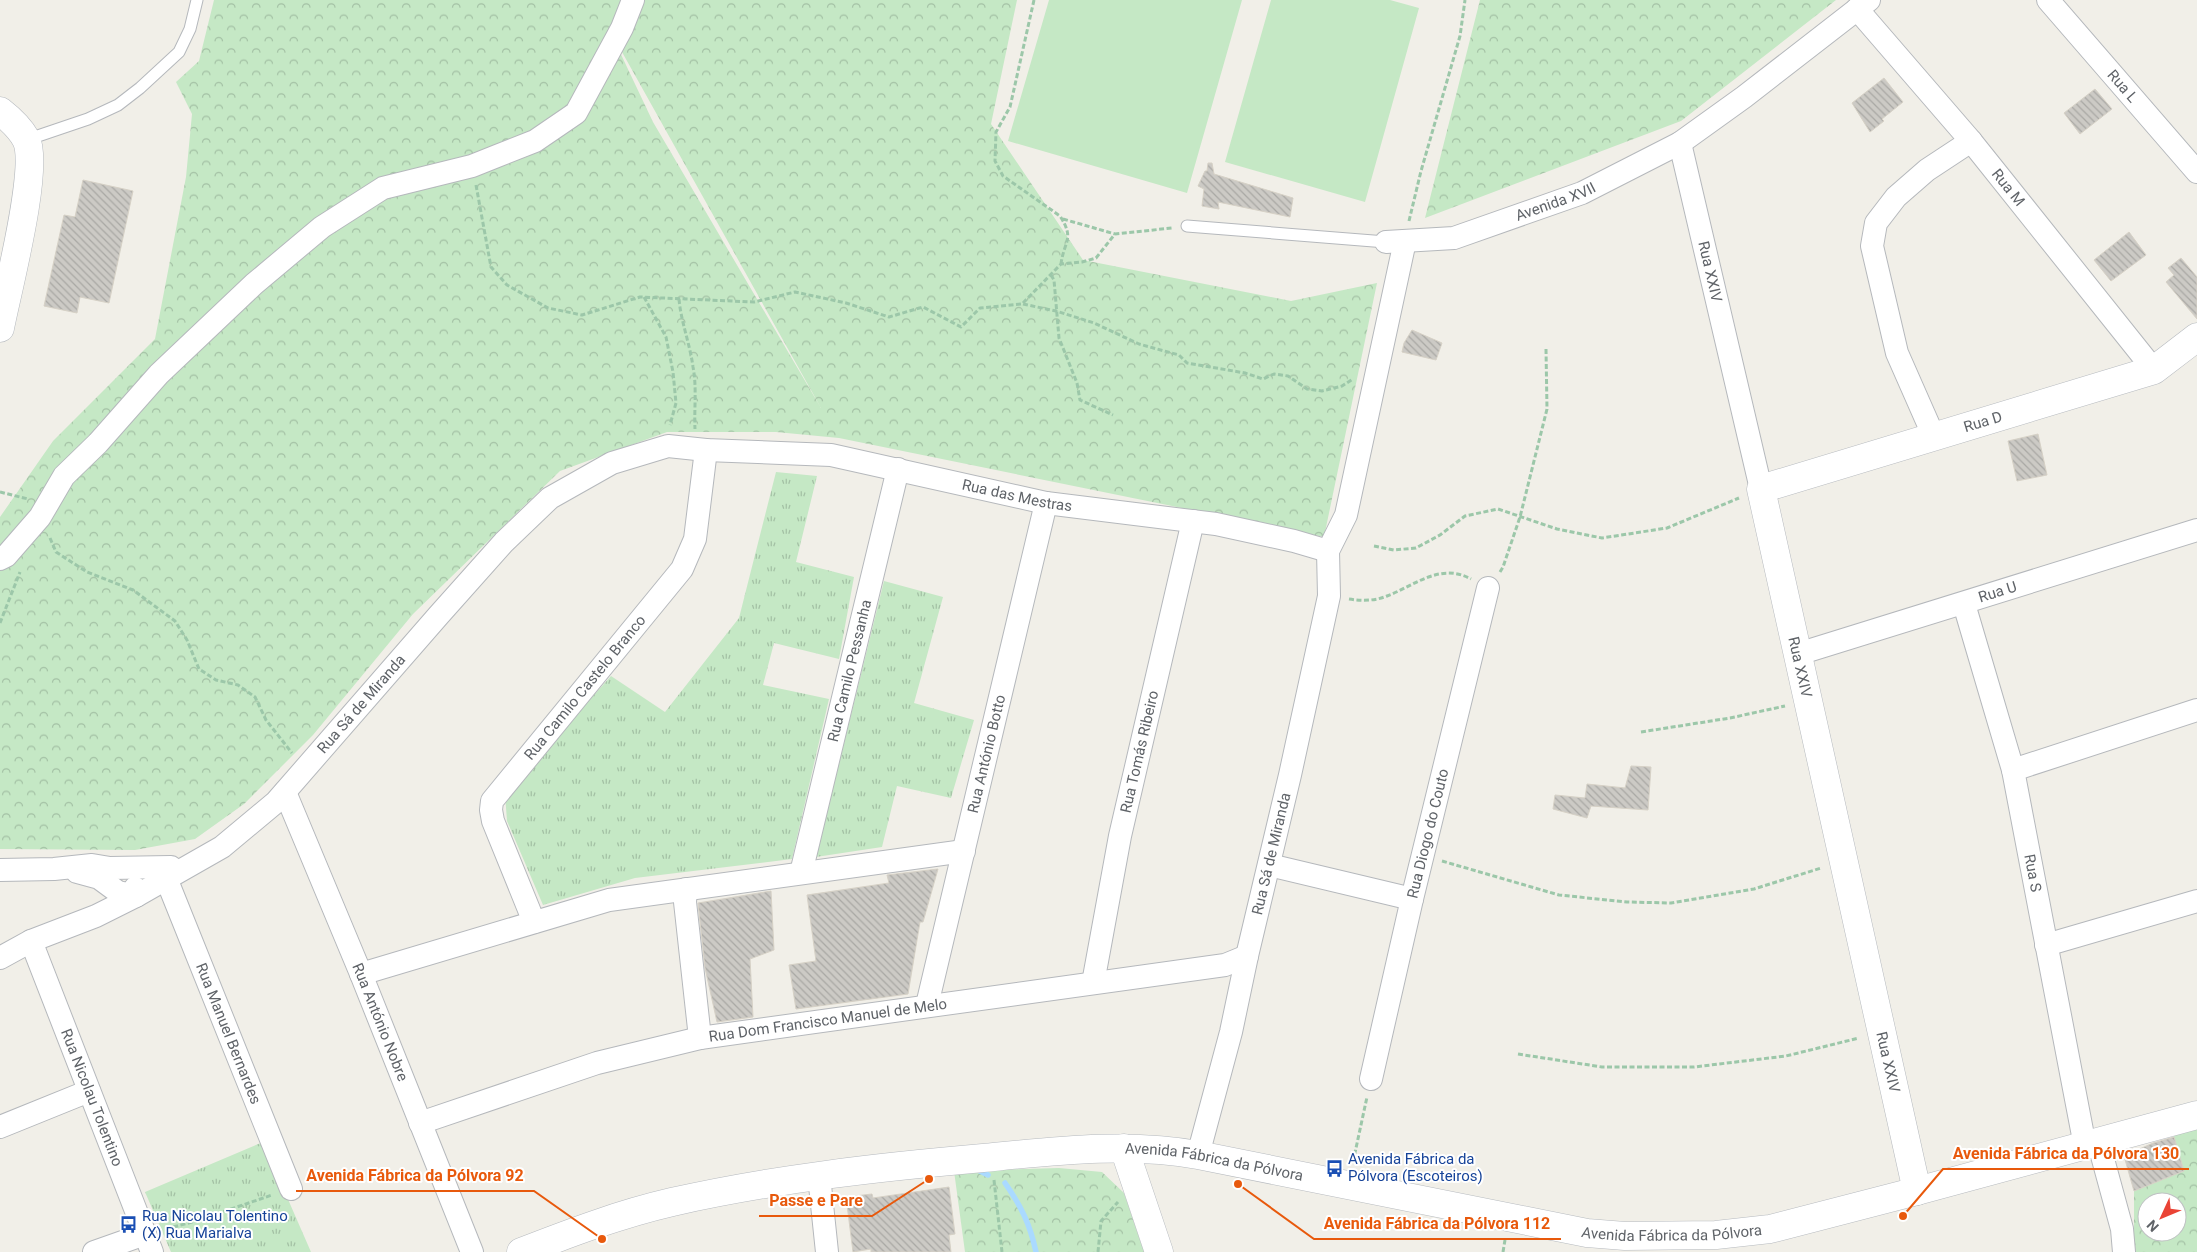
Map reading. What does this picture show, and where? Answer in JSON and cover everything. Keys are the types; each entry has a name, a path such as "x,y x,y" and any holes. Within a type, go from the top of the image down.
{"street":[{"path":"0,559 6,556 44,511 64,476 98,443 159,374 254,284 322,227 382,188 472,166 535,140 576,113 622,28 633,0"},
{"name":"Rua L","path":"2048,0 2197,172"},
{"name":"Avenida XVII","path":"1395,242 1454,238 1582,193 1680,143 1744,97 1863,5"},
{"name":"Rua M","path":"1863,5 2154,370"},
{"path":"0,110 26,140 30,156 29,184 0,328"},
{"path":"1934,437 1897,353 1872,246 1876,223 1896,197 1927,170 1971,141"},
{"name":"Rua XXIV","path":"1680,143 1798,654 1917,1192"},
{"path":"1328,551 1346,515 1377,366 1395,242"},
{"name":"Rua D","path":"1760,489 2154,370 2193,343"},
{"name":"Rua Sá de Miranda","path":"162,873 195,862 222,847 276,802 504,542 550,498 612,463 668,446 701,450"},
{"name":"Rua das Mestras","path":"701,450 831,455 1046,503 1216,524 1294,540 1328,551"},
{"name":"Rua Camilo Castelo Branco","path":"534,922 494,821 491,810 492,801 682,569 695,539 701,450"},
{"name":"Rua Camilo Pessanha","path":"801,873 898,469"},
{"name":"Rua António Botto","path":"926,1005 1046,503"},
{"name":"Rua Tomás Ribeiro","path":"1093,983 1120,836 1193,521"},
{"name":"Rua U","path":"1798,654 1964,604 2197,530"},
{"name":"Rua Sá de Miranda","path":"1198,1155 1232,1032 1246,956 1269,865 1329,596 1328,551"},
{"name":"Rua Diogo do Couto","path":"1372,1079 1412,899 1488,588"},
{"name":"Rua S","path":"1964,604 2013,770 2046,945 2091,1144 2122,1228 2124,1252"},
{"path":"2013,770 2197,710"},
{"name":"Rua António Nobre","path":"284,792 361,974 472,1252"},
{"path":"361,974 608,900 964,851"},
{"path":"0,870 63,870 92,865 162,873"},
{"path":"1269,865 1412,899"},
{"path":"110,868 131,877 135,885 136,896"},
{"path":"63,870 99,878 118,892 136,896"},
{"path":"63,870 83,877 91,885 97,901 95,910 87,920"},
{"path":"0,958 31,941 87,920 136,896 162,873"},
{"name":"Rua Manuel Bernardes","path":"162,873 291,1188"},
{"path":"686,888 685,902 700,1038"},
{"path":"2046,945 2197,900"},
{"name":"Rua Nicolau Tolentino","path":"31,941 148,1243"},
{"name":"Rua Dom Francisco Manuel de Melo","path":"420,1123 598,1063 700,1038 926,1005 1225,965 1246,956"},
{"path":"0,1127 89,1091"},
{"name":"Avenida Fábrica da Pólvora","path":"521,1252 594,1224 672,1202 818,1176 891,1166 1124,1148 1165,1149 1198,1155 1587,1233 1625,1236 1716,1235 1770,1228 1917,1192 2197,1115"},
{"path":"1124,1148 1159,1252"},
{"path":"818,1176 827,1252"},
{"path":"94,1252 148,1243"}],"lane":[{"path":"26,140 88,119 118,105 140,88 179,52 190,29 197,0"},
{"name":"Avenida XVII","path":"1187,226 1395,242"}],"path":[{"path":"1034,0 1010,106 996,132 995,161 1003,176 1062,218 1115,234 1187,226"},
{"path":"1395,242 1421,171 1460,36 1465,0"},
{"path":"472,166 491,267 507,285 548,308 582,315 644,298 754,302 794,292 846,303 889,317 923,308 961,327 980,308 1022,304 1056,311 1068,317 1094,323 1139,344 1179,355 1188,363 1245,373 1263,379 1274,374 1288,376 1307,389 1322,391 1342,386 1377,366"},
{"path":"1022,304 1061,264 1069,235 1062,218"},
{"path":"1061,264 1096,258 1115,234"},
{"path":"1051,275 1054,280 1059,338 1077,383 1080,400 1113,415"},
{"path":"644,298 666,337 673,372 676,403 670,426 668,446"},
{"path":"679,299 681,319 688,338 694,369 701,450"},
{"path":"1329,596 1366,601 1387,596 1422,578 1446,573 1468,576 1488,588 1503,567 1520,517 1547,409 1546,349"},
{"path":"1374,546 1394,550 1416,548 1440,535 1465,516 1498,509 1557,529 1602,538 1667,528 1760,489"},
{"path":"0,492 44,511 56,552 87,572 133,590 175,621 187,640 199,669 216,680 238,685 254,698 266,720 305,769"},
{"path":"1640,732 1730,718 1808,701"},
{"path":"1423,855 1559,894 1627,902 1671,902 1754,889 1843,862"},
{"path":"1518,1054 1602,1067 1694,1067 1786,1056 1882,1033"},
{"path":"1348,1185 1372,1079"},
{"path":"992,1157 1002,1252"},
{"path":"1098,1252 1101,1220 1135,1183"},
{"path":"148,1243 196,1221 291,1188"}],"green space":[{"path":"214,0 1017,0 991,124 1083,260 1291,301 1377,283 1324,537 839,438 776,432 667,432 560,471 413,614 313,735 244,804 195,839 135,850 0,849 0,517 53,441 155,339 186,177 192,114 176,82 199,61","holes":["608,27 821,408 653,122"]},
{"path":"1049,0 1242,0 1187,193 1008,141"},
{"path":"1271,0 1390,0 1419,8 1365,202 1225,162"},
{"path":"1480,0 1836,0 1681,121 1425,218"},
{"path":"776,472 817,476 796,562 854,577 839,659 774,643 763,685 829,699 792,859 635,878 543,905 507,821 505,794 611,676 665,712 739,618"},
{"path":"884,581 943,597 914,703 974,720 951,798 897,786 882,847 816,857"},
{"path":"2197,1128 2197,1252 2134,1252 2134,1191 2184,1171 2173,1134"},
{"path":"263,1142 311,1252 171,1252 145,1192"},
{"path":"1059,1168 1102,1172 1124,1193 1144,1252 965,1252 954,1171"}],"building":[{"path":"1884,78 1903,102 1882,119 1884,121 1870,132 1852,103"},
{"path":"2095,89 2112,109 2080,134 2064,113"},
{"path":"1208,163 1212,163 1214,174 1293,198 1290,217 1218,202 1219,209 1202,206 1204,189 1198,186 1205,171 1207,171"},
{"path":"83,180 133,191 109,303 80,297 77,313 44,306 64,215 75,217"},
{"path":"2129,232 2146,255 2111,281 2094,260"},
{"path":"2181,258 2197,277 2197,319 2166,282 2174,275 2168,268"},
{"path":"1412,330 1442,343 1436,360 1402,352 1404,343"},
{"path":"2038,434 2047,475 2017,481 2008,441"},
{"path":"1631,766 1651,767 1648,810 1591,806 1587,818 1553,809 1555,795 1585,798 1587,784 1625,788"},
{"path":"938,869 923,922 920,922 908,994 796,1009 789,965 816,961 807,895 889,883 887,875"},
{"path":"771,891 774,950 750,959 753,1017 717,1022 705,968 698,903"},
{"path":"2174,1137 2184,1171 2134,1191 2124,1156 2153,1143"},
{"path":"949,1187 955,1234 949,1235 951,1252 871,1252 871,1249 853,1252 846,1197 872,1194 873,1198"}],"waterway":[{"path":"976,1169 988,1175"},
{"path":"1005,1183 1024,1216 1036,1252"}],"place":[{"name":"Avenida Fábrica da Pólvora (Escoteiros)","path":"1334,1168"},
{"name":"Passe e Pare","path":"929,1179"},
{"name":"Avenida Fábrica da Pólvora 112","path":"1238,1184"},
{"name":"Avenida Fábrica da Pólvora 130","path":"1903,1216"},
{"name":"Rua Nicolau Tolentino (X) Rua Marialva","path":"128,1225"},
{"name":"Avenida Fábrica da Pólvora 92","path":"602,1239"}]}
